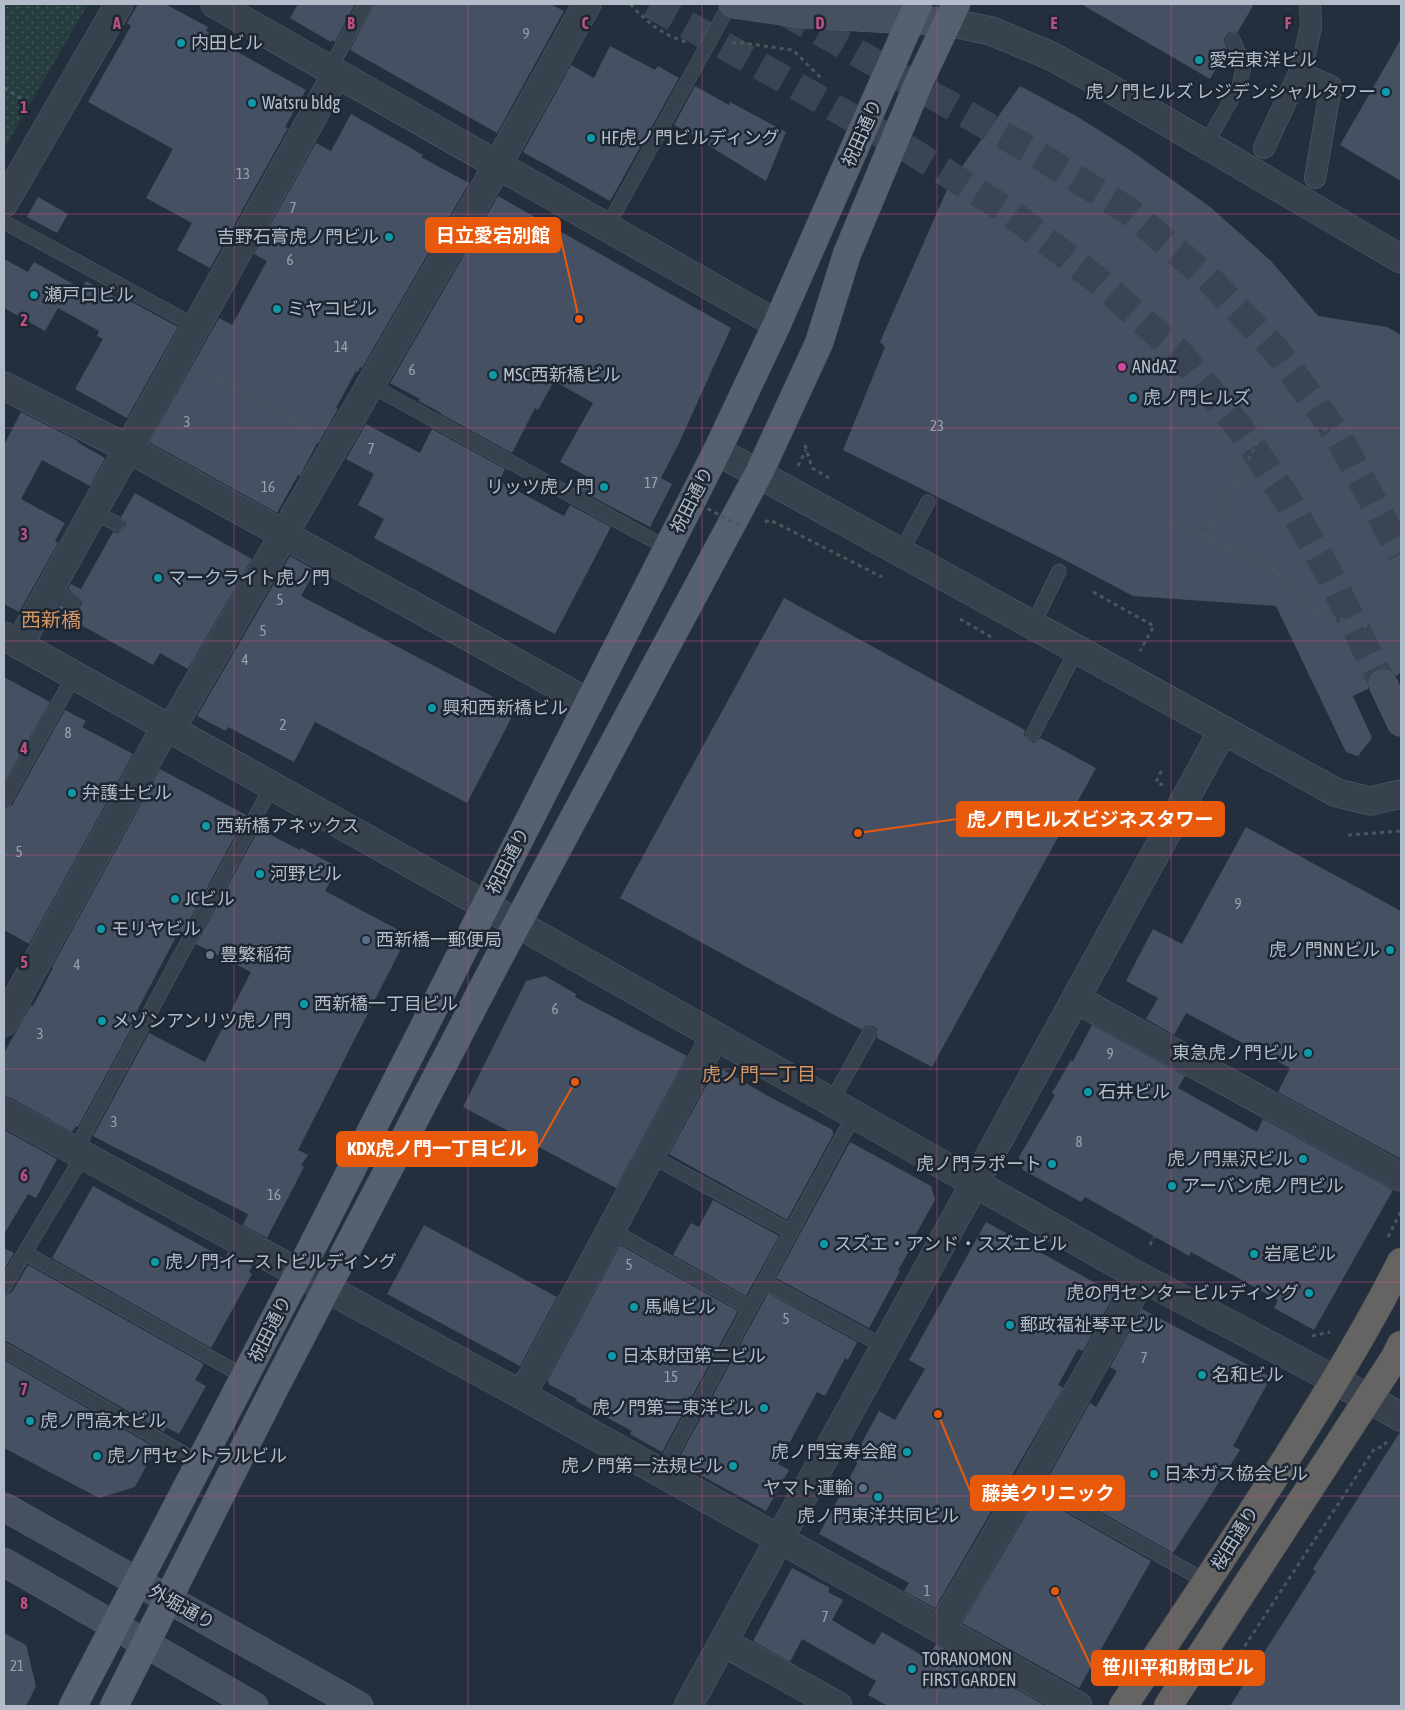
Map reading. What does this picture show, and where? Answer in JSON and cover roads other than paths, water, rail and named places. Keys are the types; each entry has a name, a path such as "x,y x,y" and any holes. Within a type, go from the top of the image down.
{"highway":[{"name":"桜田通り","path":"1123,1706 1207,1582 1359,1342 1401,1262"},
{"name":"桜田通り","path":"1168,1706 1401,1345"}],"main road":[{"path":"732,4 804,14 915,11 952,13"},
{"name":"祝田通り","path":"73,1706 245,1377 717,451 777,324 915,11"},
{"name":"祝田通り","path":"114,1706 147,1644 274,1389 517,924 759,473 819,343 847,254 919,82 952,13"},
{"path":"1383,684 1401,722"},
{"name":"外堀通り","path":"4,1507 359,1706"},
{"path":"4,1562 254,1706"}],"street":[{"path":"4,203 119,4"},
{"path":"215,4 777,324"},
{"path":"4,1022 168,728 284,535 497,165 587,4"},
{"path":"1264,148 1299,72 1311,27 1310,4"},
{"path":"952,13 1051,56 1206,144 1401,259"},
{"path":"333,71 197,327 129,449 106,518 62,595 11,641 272,786 1142,1278 1401,1417"},
{"path":"1299,72 1331,86 1315,178"},
{"path":"4,386 129,449 589,703"},
{"path":"717,451 1337,793 1370,801 1401,794"},
{"path":"688,1706 1223,730"},
{"path":"1076,999 1401,1177"},
{"path":"522,1395 715,1036"},
{"path":"4,1112 522,1395 1078,1706"},
{"path":"941,1629 1028,1481 1142,1278"},
{"path":"723,1642 838,1706"}],"lane":[{"path":"333,71 365,4"},
{"path":"607,227 732,4"},
{"path":"1206,144 1239,86 1244,66 1233,40"},
{"path":"4,222 197,327"},
{"path":"370,385 667,548"},
{"path":"901,552 928,502"},
{"path":"1033,625 1059,571"},
{"path":"1033,734 1077,649"},
{"path":"4,801 9,778 74,676"},
{"path":"4,1287 75,1168 83,1136 272,786"},
{"path":"661,1473 791,1232 843,1109 869,1034"},
{"path":"651,1156 791,1232"},
{"path":"611,1230 750,1308"},
{"path":"25,1253 245,1377"},
{"path":"764,1282 885,1347"},
{"path":"4,1350 200,1463"},
{"path":"1028,1481 1207,1582"}],"tunnel":[{"path":"650,4 908,149 1012,214 1097,280 1180,354 1239,427 1287,499 1327,570 1383,684"},
{"path":"783,11 1028,149 1129,211 1207,277 1276,350 1337,434 1401,554"}],"place":[{"name":"内田ビル","path":"181,43"},
{"name":"愛宕東洋ビル","path":"1199,60"},
{"name":"虎ノ門ヒルズ レジデンシャルタワー","path":"1386,92"},
{"name":"Watsru bldg","path":"252,103"},
{"name":"HF虎ノ門ビルディング","path":"591,138"},
{"name":"吉野石膏虎ノ門ビル","path":"389,237"},
{"name":"瀬戸口ビル","path":"34,295"},
{"name":"ミヤコビル","path":"277,309"},
{"name":"日立愛宕別館","path":"579,319"},
{"name":"ANdAZ","path":"1122,367"},
{"name":"MSC西新橋ビル","path":"493,375"},
{"name":"虎ノ門ヒルズ","path":"1133,398"},
{"name":"リッツ虎ノ門","path":"604,487"},
{"name":"マークライト虎ノ門","path":"158,578"},
{"name":"興和西新橋ビル","path":"432,708"},
{"name":"弁護士ビル","path":"72,793"},
{"name":"西新橋アネックス","path":"206,826"},
{"name":"虎ノ門ヒルズビジネスタワー","path":"858,833"},
{"name":"河野ビル","path":"260,874"},
{"name":"JCビル","path":"175,899"},
{"name":"モリヤビル","path":"101,929"},
{"name":"西新橋一郵便局","path":"366,940"},
{"name":"虎ノ門NNビル","path":"1390,950"},
{"name":"豊繁稲荷","path":"210,955"},
{"name":"西新橋一丁目ビル","path":"304,1004"},
{"name":"メゾンアンリツ虎ノ門","path":"102,1021"},
{"name":"東急虎ノ門ビル","path":"1308,1053"},
{"name":"KDX虎ノ門一丁目ビル","path":"575,1082"},
{"name":"石井ビル","path":"1088,1092"},
{"name":"虎ノ門黒沢ビル","path":"1303,1159"},
{"name":"虎ノ門ラポート","path":"1052,1164"},
{"name":"アーバン虎ノ門ビル","path":"1172,1186"},
{"name":"スズエ・アンド・スズエビル","path":"824,1244"},
{"name":"岩尾ビル","path":"1254,1254"},
{"name":"虎ノ門イーストビルディング","path":"155,1262"},
{"name":"虎の門センタービルディング","path":"1309,1293"},
{"name":"馬嶋ビル","path":"634,1307"},
{"name":"郵政福祉琴平ビル","path":"1010,1325"},
{"name":"日本財団第二ビル","path":"612,1356"},
{"name":"名和ビル","path":"1202,1375"},
{"name":"虎ノ門第二東洋ビル","path":"764,1408"},
{"name":"藤美クリニック","path":"938,1414"},
{"name":"虎ノ門高木ビル","path":"30,1421"},
{"name":"虎ノ門宝寿会館","path":"907,1452"},
{"name":"虎ノ門セントラルビル","path":"97,1456"},
{"name":"虎ノ門第一法規ビル","path":"733,1466"},
{"name":"日本ガス協会ビル","path":"1154,1474"},
{"name":"ヤマト運輸","path":"863,1488"},
{"name":"虎ノ門東洋共同ビル","path":"878,1497"},
{"name":"笹川平和財団ビル","path":"1055,1591"},
{"name":"TORANOMON FIRST GARDEN","path":"912,1669"}],"district":[{"name":"西新橋","path":"51,620"},
{"name":"虎ノ門一丁目","path":"759,1074"}]}
